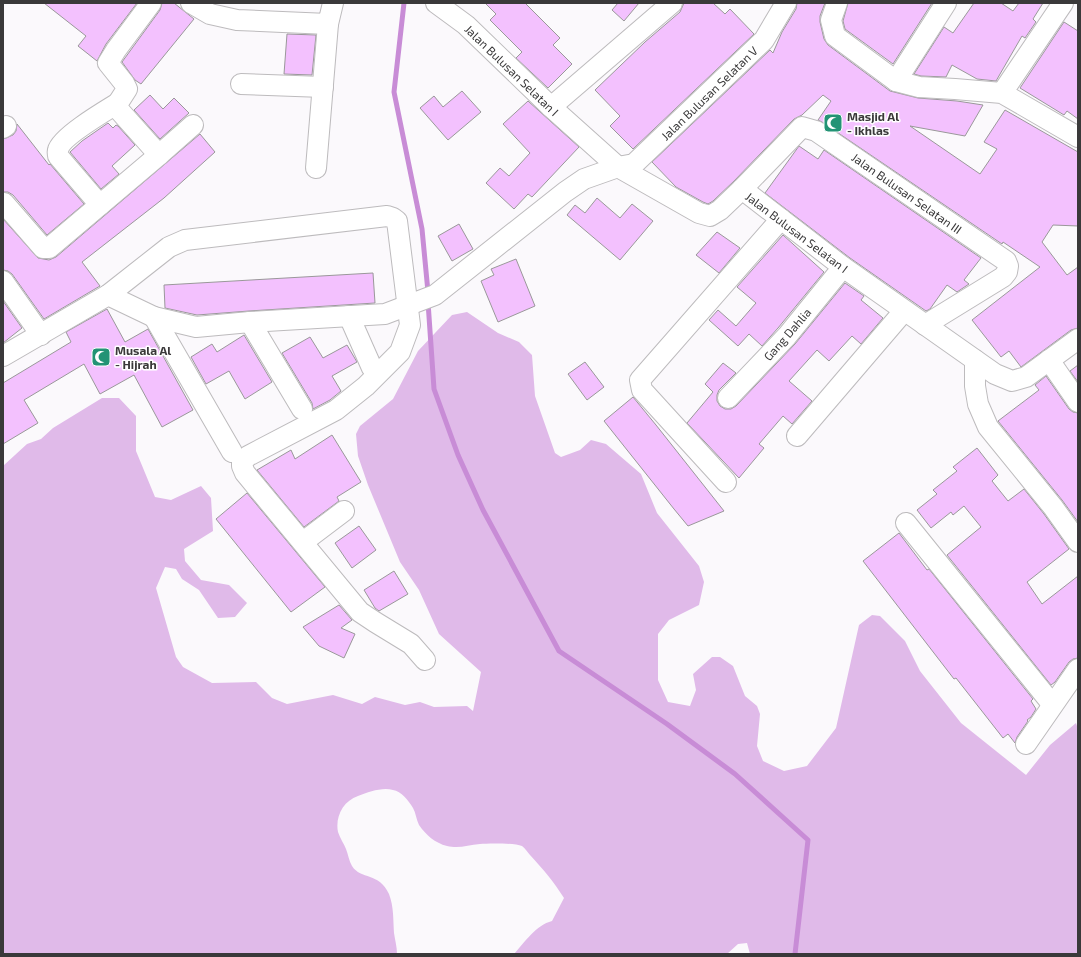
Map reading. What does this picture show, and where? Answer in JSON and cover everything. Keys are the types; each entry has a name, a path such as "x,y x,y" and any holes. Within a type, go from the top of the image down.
{"street":[{"path":"100,205 58,156 57,150 60,144 68,136 118,103 127,89 108,63 151,3"},
{"path":"191,3 210,14 242,11 328,24"},
{"path":"316,168 328,24 333,3"},
{"name":"Jalan Bulusan Selatan I","path":"436,3 466,25 551,108 618,167 699,213 710,216 720,210 742,189 843,267 994,374 1012,381 1026,377 1078,339"},
{"path":"551,108 672,3"},
{"name":"Jalan Bulusan Selatan V","path":"108,295 154,317 196,327 250,322 385,314 422,300 584,179 618,167 634,164 764,40 786,3"},
{"path":"837,3 831,20 835,36 896,81 919,87 1002,94 1078,137"},
{"path":"896,81 946,3"},
{"path":"1002,94 1063,3"},
{"path":"1066,3 1078,11"},
{"path":"241,84 323,87"},
{"path":"118,103 118,109 159,155"},
{"path":"4,203 45,249 100,205 193,125"},
{"name":"Jalan Bulusan Selatan III","path":"742,189 802,127 816,131 830,140 1006,261 1008,266 1007,272 1003,276 925,325"},
{"path":"3,356 108,295 169,247 186,240 387,216 393,218 397,222 422,300 410,325 400,352 366,386 336,410 248,456 242,462 242,466 246,473 360,612 411,644 425,660"},
{"path":"726,482 642,390 640,380 781,219"},
{"name":"Gang Dahlia","path":"728,398 787,336 843,267"},
{"path":"3,281 41,335"},
{"path":"797,436 904,311"},
{"path":"350,316 372,368"},
{"path":"154,317 232,452"},
{"path":"250,322 302,409"},
{"path":"975,360 975,386 978,404 988,427 1053,507 1078,542"},
{"path":"1049,360 1078,402"},
{"path":"303,542 344,511"},
{"path":"906,522 1052,704"},
{"path":"1026,744 1078,668"}],"shaded area":[{"path":"467,312 498,333 519,342 532,355 535,396 555,453 561,457 580,450 591,440 606,444 641,474 657,513 699,566 704,582 699,605 669,620 658,634 658,680 668,702 690,706 696,690 693,674 712,657 720,657 733,666 745,696 757,706 760,714 757,746 763,761 784,771 807,766 836,728 859,625 872,615 880,616 905,641 920,671 961,723 1026,775 1050,745 1076,723 1078,729 1078,954 750,954 747,943 738,944 727,954 514,954 536,930 552,921 564,898 556,886 522,846 489,843 456,847 447,846 435,841 419,825 414,810 409,802 399,792 384,789 376,790 353,798 341,810 337,826 352,866 360,873 380,882 389,894 393,909 397,954 3,954 3,466 27,444 41,439 53,428 102,398 119,398 136,416 136,451 155,497 171,500 201,486 211,498 213,531 184,549 185,561 201,580 229,585 247,603 235,617 218,618 199,590 182,579 176,569 165,567 156,588 176,657 183,667 212,683 256,682 272,698 287,704 333,695 362,704 375,697 405,705 420,702 434,707 467,706 473,711 481,672 439,634 419,590 400,562 368,485 358,456 356,434 360,426 393,399 418,351 452,315"}],"building":[{"path":"44,3 137,3 106,44 97,61 78,46 86,36"},
{"path":"162,3 174,3 194,19 141,84 135,80 122,62 160,10"},
{"path":"485,3 525,3 560,38 553,45 572,64 548,88 516,58 522,52 490,20 496,14"},
{"path":"618,3 639,3 624,21 612,10"},
{"path":"684,3 713,3 725,14 730,9 754,34 633,149 610,126 620,116 595,90 645,42 680,12"},
{"path":"797,3 825,3 820,16 820,22 824,39 828,45 890,91 918,98 983,105 965,136 910,126 980,174 997,149 984,142 1005,110 1078,152 1078,226 1053,225 1042,242 1067,275 1078,267 1078,328 1071,330 1021,367 1009,351 1001,357 972,320 1040,267 1003,242 1002,244 818,120 831,101 823,95 802,115 794,119 734,181 708,204 676,187 652,162 770,50 773,53 782,32 796,9"},
{"path":"848,3 932,3 893,64 845,29 843,21"},
{"path":"974,3 1001,3 1013,11 1019,3 1043,3 1033,19 1036,22 1025,38 1022,36 996,81 977,79 952,65 946,77 921,76 914,74 944,27 953,33"},
{"path":"1064,22 1078,31 1078,119 1067,111 1064,115 1020,88"},
{"path":"287,34 316,35 312,75 284,74"},
{"path":"462,91 481,112 448,140 420,108 434,96 443,107"},
{"path":"150,95 163,109 174,98 189,113 160,139 134,110"},
{"path":"528,101 579,147 532,197 528,194 514,209 486,183 500,168 509,176 530,153 503,124"},
{"path":"108,123 113,128 116,125 118,126 135,145 112,166 119,174 101,189 70,152 82,141"},
{"path":"17,124 49,165 50,164 84,204 47,235 13,195 8,192 3,192 3,139 13,135 16,131"},
{"path":"200,134 215,152 164,198 82,262 100,286 44,319 12,274 3,270 3,219 38,258 49,260 56,257"},
{"path":"799,146 818,159 824,150 981,258 964,280 969,284 957,292 947,285 930,309 926,311 850,258 765,193"},
{"path":"597,198 620,218 632,204 653,221 620,260 567,215 575,205 585,213"},
{"path":"459,224 473,249 452,261 438,236"},
{"path":"717,232 740,248 719,273 696,255"},
{"path":"783,235 824,272 762,346 749,334 738,346 709,320 718,310 736,326 756,303 737,287"},
{"path":"516,259 535,306 498,322 481,281 494,275 491,269"},
{"path":"373,273 375,303 197,315 165,308 164,285"},
{"path":"845,283 864,296 861,300 883,318 861,344 852,336 829,361 817,350 789,381 812,401 792,424 783,416 759,444 764,448 739,478 687,423 713,392 705,384 723,363 736,373 719,390 717,401 720,406 725,409 731,409 736,406 795,344"},
{"path":"3,301 22,328 3,343"},
{"path":"107,309 125,342 148,329 193,410 162,427 134,375 100,394 84,364 24,400 38,423 3,444 3,383 71,342 66,332"},
{"path":"244,335 272,382 245,399 229,371 206,384 191,357 212,344 217,352"},
{"path":"310,337 323,358 347,345 357,362 332,376 341,391 330,400 313,409 312,403 282,353"},
{"path":"585,362 604,387 587,400 568,374"},
{"path":"1078,365 1078,382 1070,371"},
{"path":"1046,376 1069,409 1078,413 1078,522 998,421 1039,390 1035,385"},
{"path":"633,397 724,511 688,526 674,509 604,421"},
{"path":"332,435 361,482 337,497 339,501 304,527 257,470 291,450 295,459"},
{"path":"977,448 998,475 992,481 1008,501 1024,489 1069,549 1027,582 1042,604 1078,576 1078,658 1069,662 1055,682 1051,685 947,555 981,527 964,506 953,515 951,512 931,528 917,510 937,494 933,490 957,471 953,467"},
{"path":"247,493 325,587 291,612 216,519"},
{"path":"359,526 376,550 352,568 335,543"},
{"path":"899,533 927,570 929,569 1033,699 1031,701 1036,709 1027,720 1028,721 1017,737 1015,743 1008,734 1003,738 956,678 954,679 863,561"},
{"path":"394,571 408,594 379,611 375,608 364,590"},
{"path":"339,605 352,620 341,628 355,634 344,658 319,646 303,627"}],"waterway":[{"path":"404,3 394,92 422,229 428,292"},
{"path":"428,302 434,389 458,455 483,510 559,651 667,724 735,774 808,840 795,954"}],"place":[{"name":"Masjid Al - Ikhlas","path":"833,123"},
{"name":"Musala Al - Hijrah","path":"101,357"}]}
